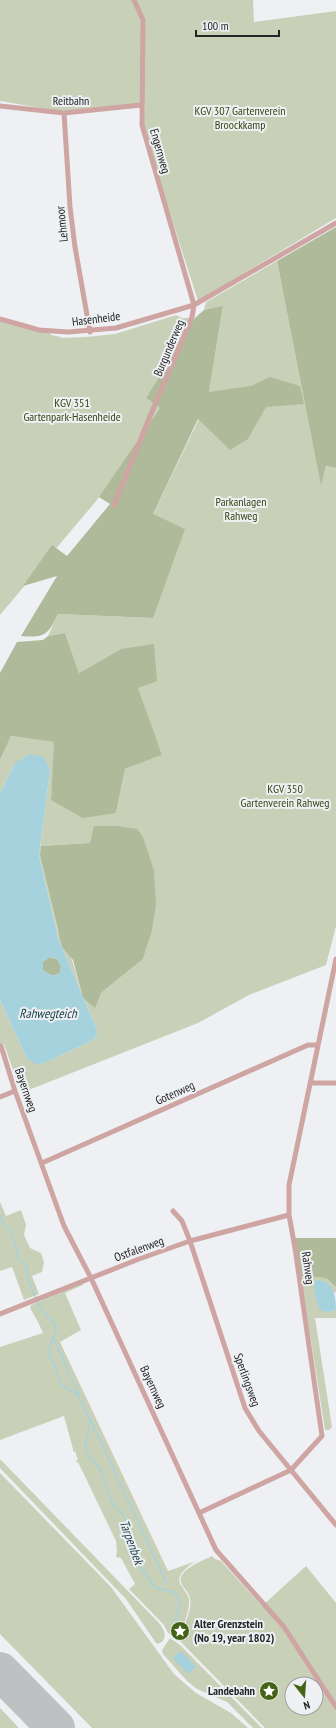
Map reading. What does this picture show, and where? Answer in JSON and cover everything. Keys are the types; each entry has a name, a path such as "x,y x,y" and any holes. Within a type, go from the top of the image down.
{"street":[{"name":"Engernweg","path":"134,0 143,20 141,105 143,131 194,305"},
{"name":"Reitbahn","path":"0,106 64,113 141,105"},
{"name":"Lehmoor","path":"64,113 70,207 75,248 90,332"},
{"path":"194,305 336,223"},
{"name":"Hasenheide","path":"0,319 39,330 90,332 116,328 194,305"},
{"name":"Burgunderweg","path":"114,505 192,317 194,305"},
{"name":"Rahweg","path":"199,1513 291,1470 321,1438 322,1434 295,1248 288,1215 289,1176 336,960"},
{"name":"Gotenweg","path":"42,1163 308,1045 318,1045"},
{"name":"Bayernweg","path":"1,1046 15,1091 64,1226 91,1278 218,1552 284,1627 336,1707"},
{"path":"310,1083 336,1083"},
{"path":"0,1097 15,1091"},
{"name":"Sperlingsweg","path":"173,1211 182,1221 190,1241 245,1408 259,1431 336,1526"},
{"name":"Ostfalenweg","path":"0,1314 190,1241 288,1215"}],"green space":[{"name":"KGV 307 Gartenverein Broockkamp","path":"0,0 253,0 254,22 336,11 336,218 198,301 143,129 145,103 87,110 58,111 0,101"},
{"path":"336,227 336,468 326,466 321,486 277,261"},
{"name":"Parkanlagen Rahweg","path":"277,261 321,485 326,466 336,468 336,926 326,965 249,995 198,1023 21,1093 4,1044 0,1045 0,1000 27,1059 49,1061 93,1040 97,1036 97,1030 83,998 101,993 143,959 152,931 156,905 90,843 41,846 40,855 58,932 72,960 82,995 58,938 39,855 50,771 15,763 0,793 0,760 11,736 55,742 51,800 116,813 125,769 162,755 121,649 79,673 65,633 48,636 58,614 153,618 153,514 199,419 209,392 223,307 204,310 206,302"},
{"path":"223,306 209,392 251,386 270,377 300,386 304,404 266,407 248,439 230,450 198,419 153,514 185,529 153,618 58,614 51,627 45,634 36,636 21,636 57,576 23,586 52,545 67,556 110,504 99,497 160,408 146,398 195,318 204,310"},
{"name":"KGV 351 Gartenpark-Hasenheide","path":"176,315 182,318 195,318 146,398 160,408 102,494 0,615 0,321 50,332 51,335 61,338 115,334"},
{"path":"65,633 79,673 121,649 154,644 157,681 138,688 162,755 125,769 116,813 83,818 51,800 54,742 11,736 0,760 0,673 17,642 43,640 48,636"},
{"path":"94,826 116,826 137,829 143,837 154,871 156,906 152,931 143,959 101,993 95,1008 83,998 73,960 62,947 40,855 41,846 90,843"},
{"path":"49,957 57,959 61,966 60,973 51,975 43,970 43,962"},
{"path":"0,1202 6,1216 21,1210 26,1225 24,1235 30,1248 41,1253 44,1262 42,1272 32,1276 39,1294 24,1300 12,1267 0,1271"},
{"path":"293,1238 336,1238 336,1287 326,1278 301,1276"},
{"path":"301,1276 326,1278 336,1287 336,1293 315,1287 315,1293 323,1311 336,1310 336,1318 315,1318 332,1427 329,1430 325,1430"},
{"path":"82,1283 83,1285 65,1293 81,1330 60,1342 168,1571 194,1562 184,1570 179,1580 189,1599 183,1626 189,1613 190,1602 189,1596 181,1582 183,1573 192,1566 212,1556 221,1561 262,1606 306,1566 336,1603 336,1728 265,1728 176,1637 168,1633 164,1625 129,1589 135,1584 121,1558 116,1557 116,1541 78,1462 77,1463 76,1460 78,1460 75,1451 73,1452 64,1416 0,1440 0,1347 43,1333 30,1308 31,1305"},
{"path":"0,1459 158,1622 164,1631 165,1636 163,1641 158,1644 156,1643 126,1599 0,1468"},
{"path":"0,1473 111,1587 174,1674 196,1693 231,1713 248,1728 92,1728 0,1634"},
{"path":"170,1638 180,1645 262,1728 253,1728 227,1702 197,1689 187,1681 163,1654 162,1650"},
{"path":"0,1708 19,1728 0,1728"}],"water":[{"name":"Rahwegteich","path":"30,754 44,757 50,771 39,855 58,938 97,1030 97,1036 93,1040 38,1065 27,1059 0,1000 0,793 15,763","holes":["49,957 57,959 61,966 60,973 51,975 43,970 43,962"]},
{"path":"316,1280 327,1283 333,1290 336,1310 326,1312 320,1310 316,1299"},
{"path":"181,1651 196,1667 188,1674 173,1658"}],"waterway":[{"name":"Tarpenbek","path":"0,1215 5,1225 11,1230 19,1259 26,1265 28,1281 41,1309 55,1325 56,1331 50,1346 49,1356 54,1364 60,1383 78,1395 90,1420 85,1447 89,1455 100,1469 112,1502 125,1518 129,1540 141,1568 156,1588 173,1592 179,1598 180,1603 174,1628"},
{"path":"54,1340 78,1395"},
{"path":"91,1421 167,1584"}],"taxiway":[{"path":"22,1693 49,1728"}],"runway":[{"path":"0,1671 56,1728"}],"place":[{"name":"Alter Grenzstein (No 19, year 1802)","path":"180,1631"},
{"name":"Landebahn","path":"269,1691"}],"park label":[{"name":"KGV 350 Gartenverein Rahweg","path":"285,796"}]}
